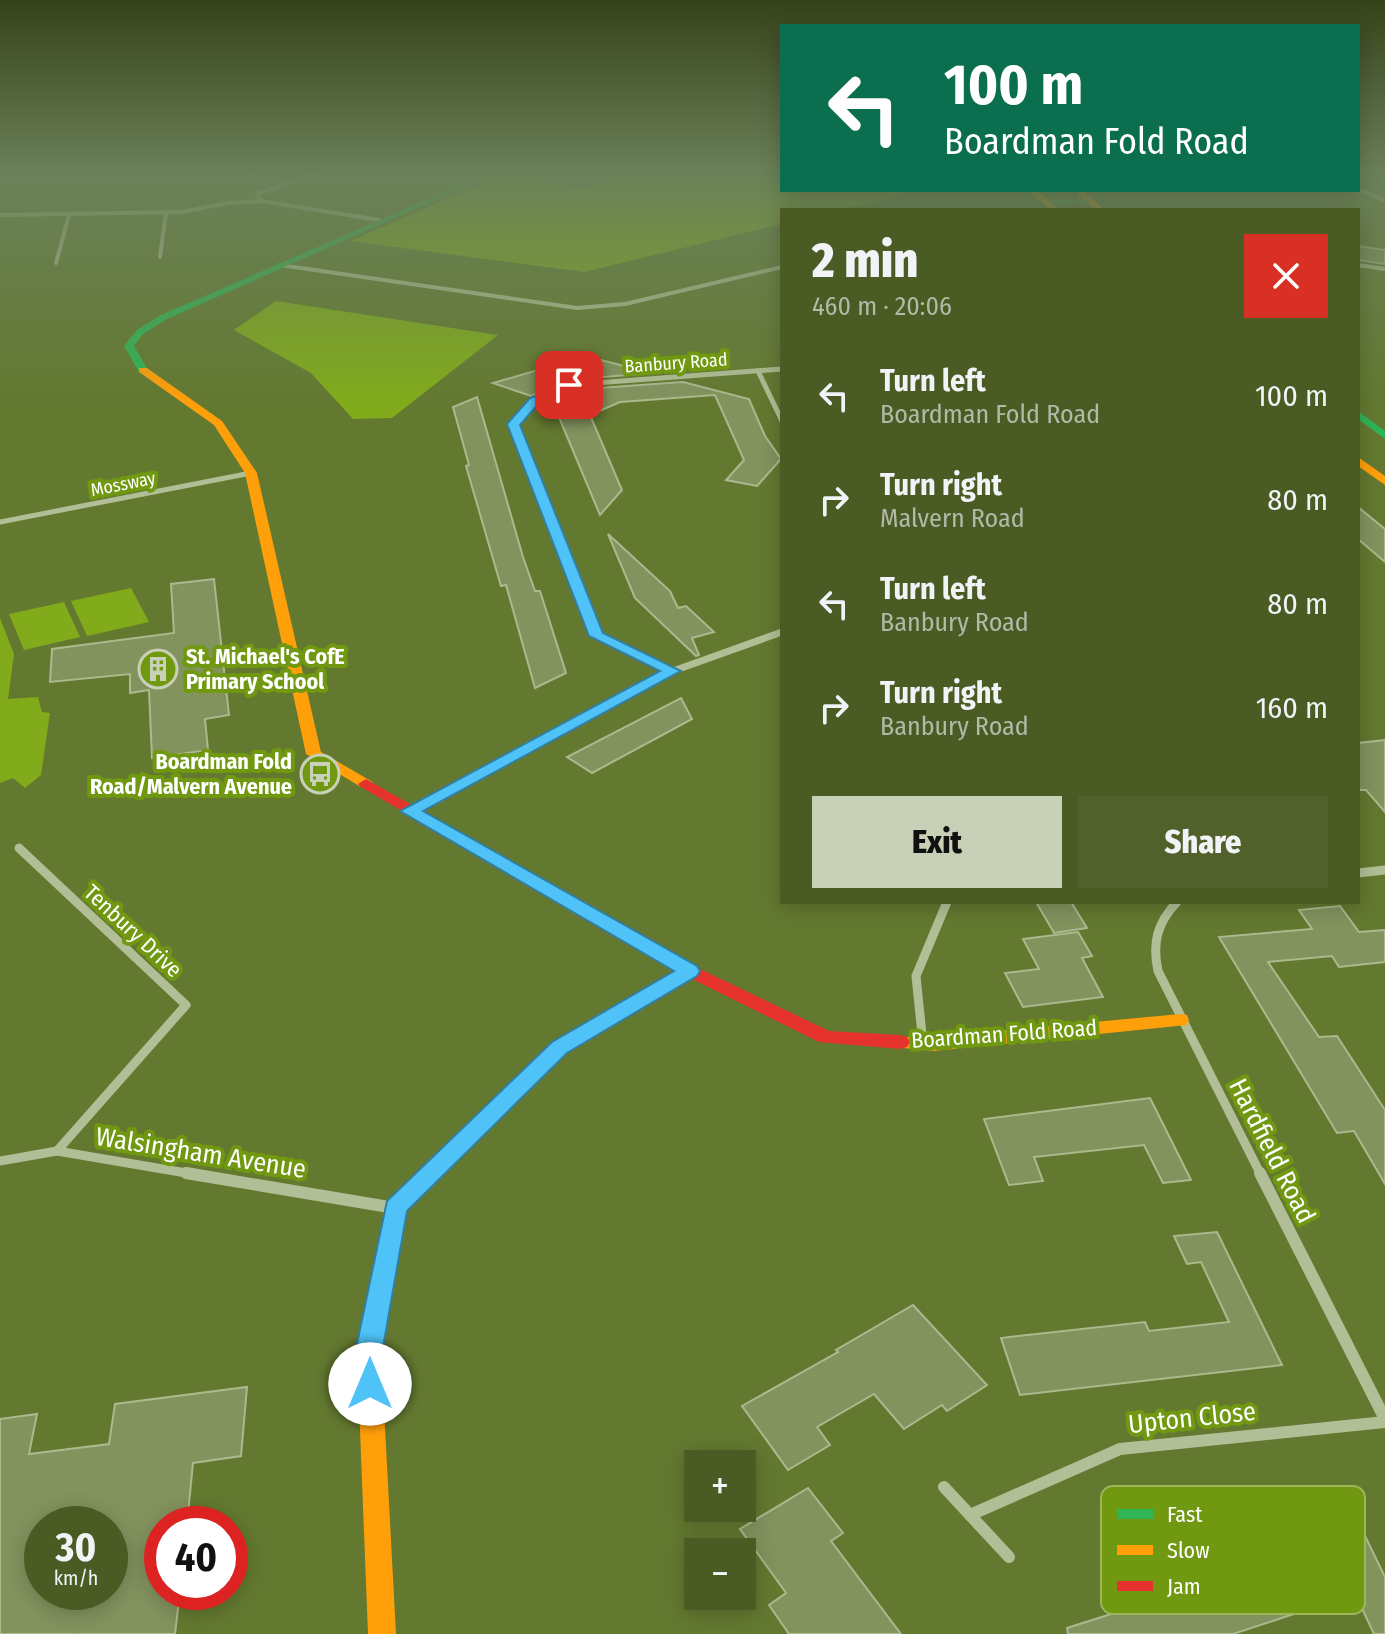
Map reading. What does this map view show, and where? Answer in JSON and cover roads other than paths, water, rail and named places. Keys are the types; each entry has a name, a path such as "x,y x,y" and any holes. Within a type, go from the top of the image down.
{"street":[{"path":"56,263 59,251"},
{"path":"160,257 161,251"},
{"path":"280,265 310,251"},
{"path":"280,265 577,308 625,304 780,267"},
{"name":"Boardman Fold Road","path":"280,265 164,317 140,332 129,346 132,360 154,380 214,418 233,440 251,473 314,754 690,971 826,1037 923,1044 1180,1020"},
{"path":"1360,265 1385,269"},
{"name":"Banbury Road","path":"673,671 596,636 513,424 535,400 569,385 780,369"},
{"path":"758,371 780,417"},
{"path":"1360,416 1385,436"},
{"path":"1360,461 1378,470 1385,482"},
{"name":"Mossway","path":"0,522 251,473"},
{"path":"409,811 673,671 780,633"},
{"name":"Tenbury Drive","path":"19,848 186,1005 57,1151"},
{"path":"1361,873 1385,870"},
{"path":"923,1044 916,976 946,904"},
{"name":"Hardfield Road","path":"1175,904 1166,912 1155,932 1153,951 1158,971 1180,1020 1385,1421"},
{"path":"382,1634 369,1353 396,1208 559,1048 690,971"},
{"name":"Walsingham Avenue","path":"0,1161 57,1151 396,1208"},
{"name":"Upton Close","path":"970,1515 1120,1449 1385,1421"},
{"path":"944,1487 1009,1557"}],"place":[{"name":"St. Michael's CofE Primary School","path":"158,669"},
{"name":"Boardman Fold Road/Malvern Avenue","path":"320,774"}]}
